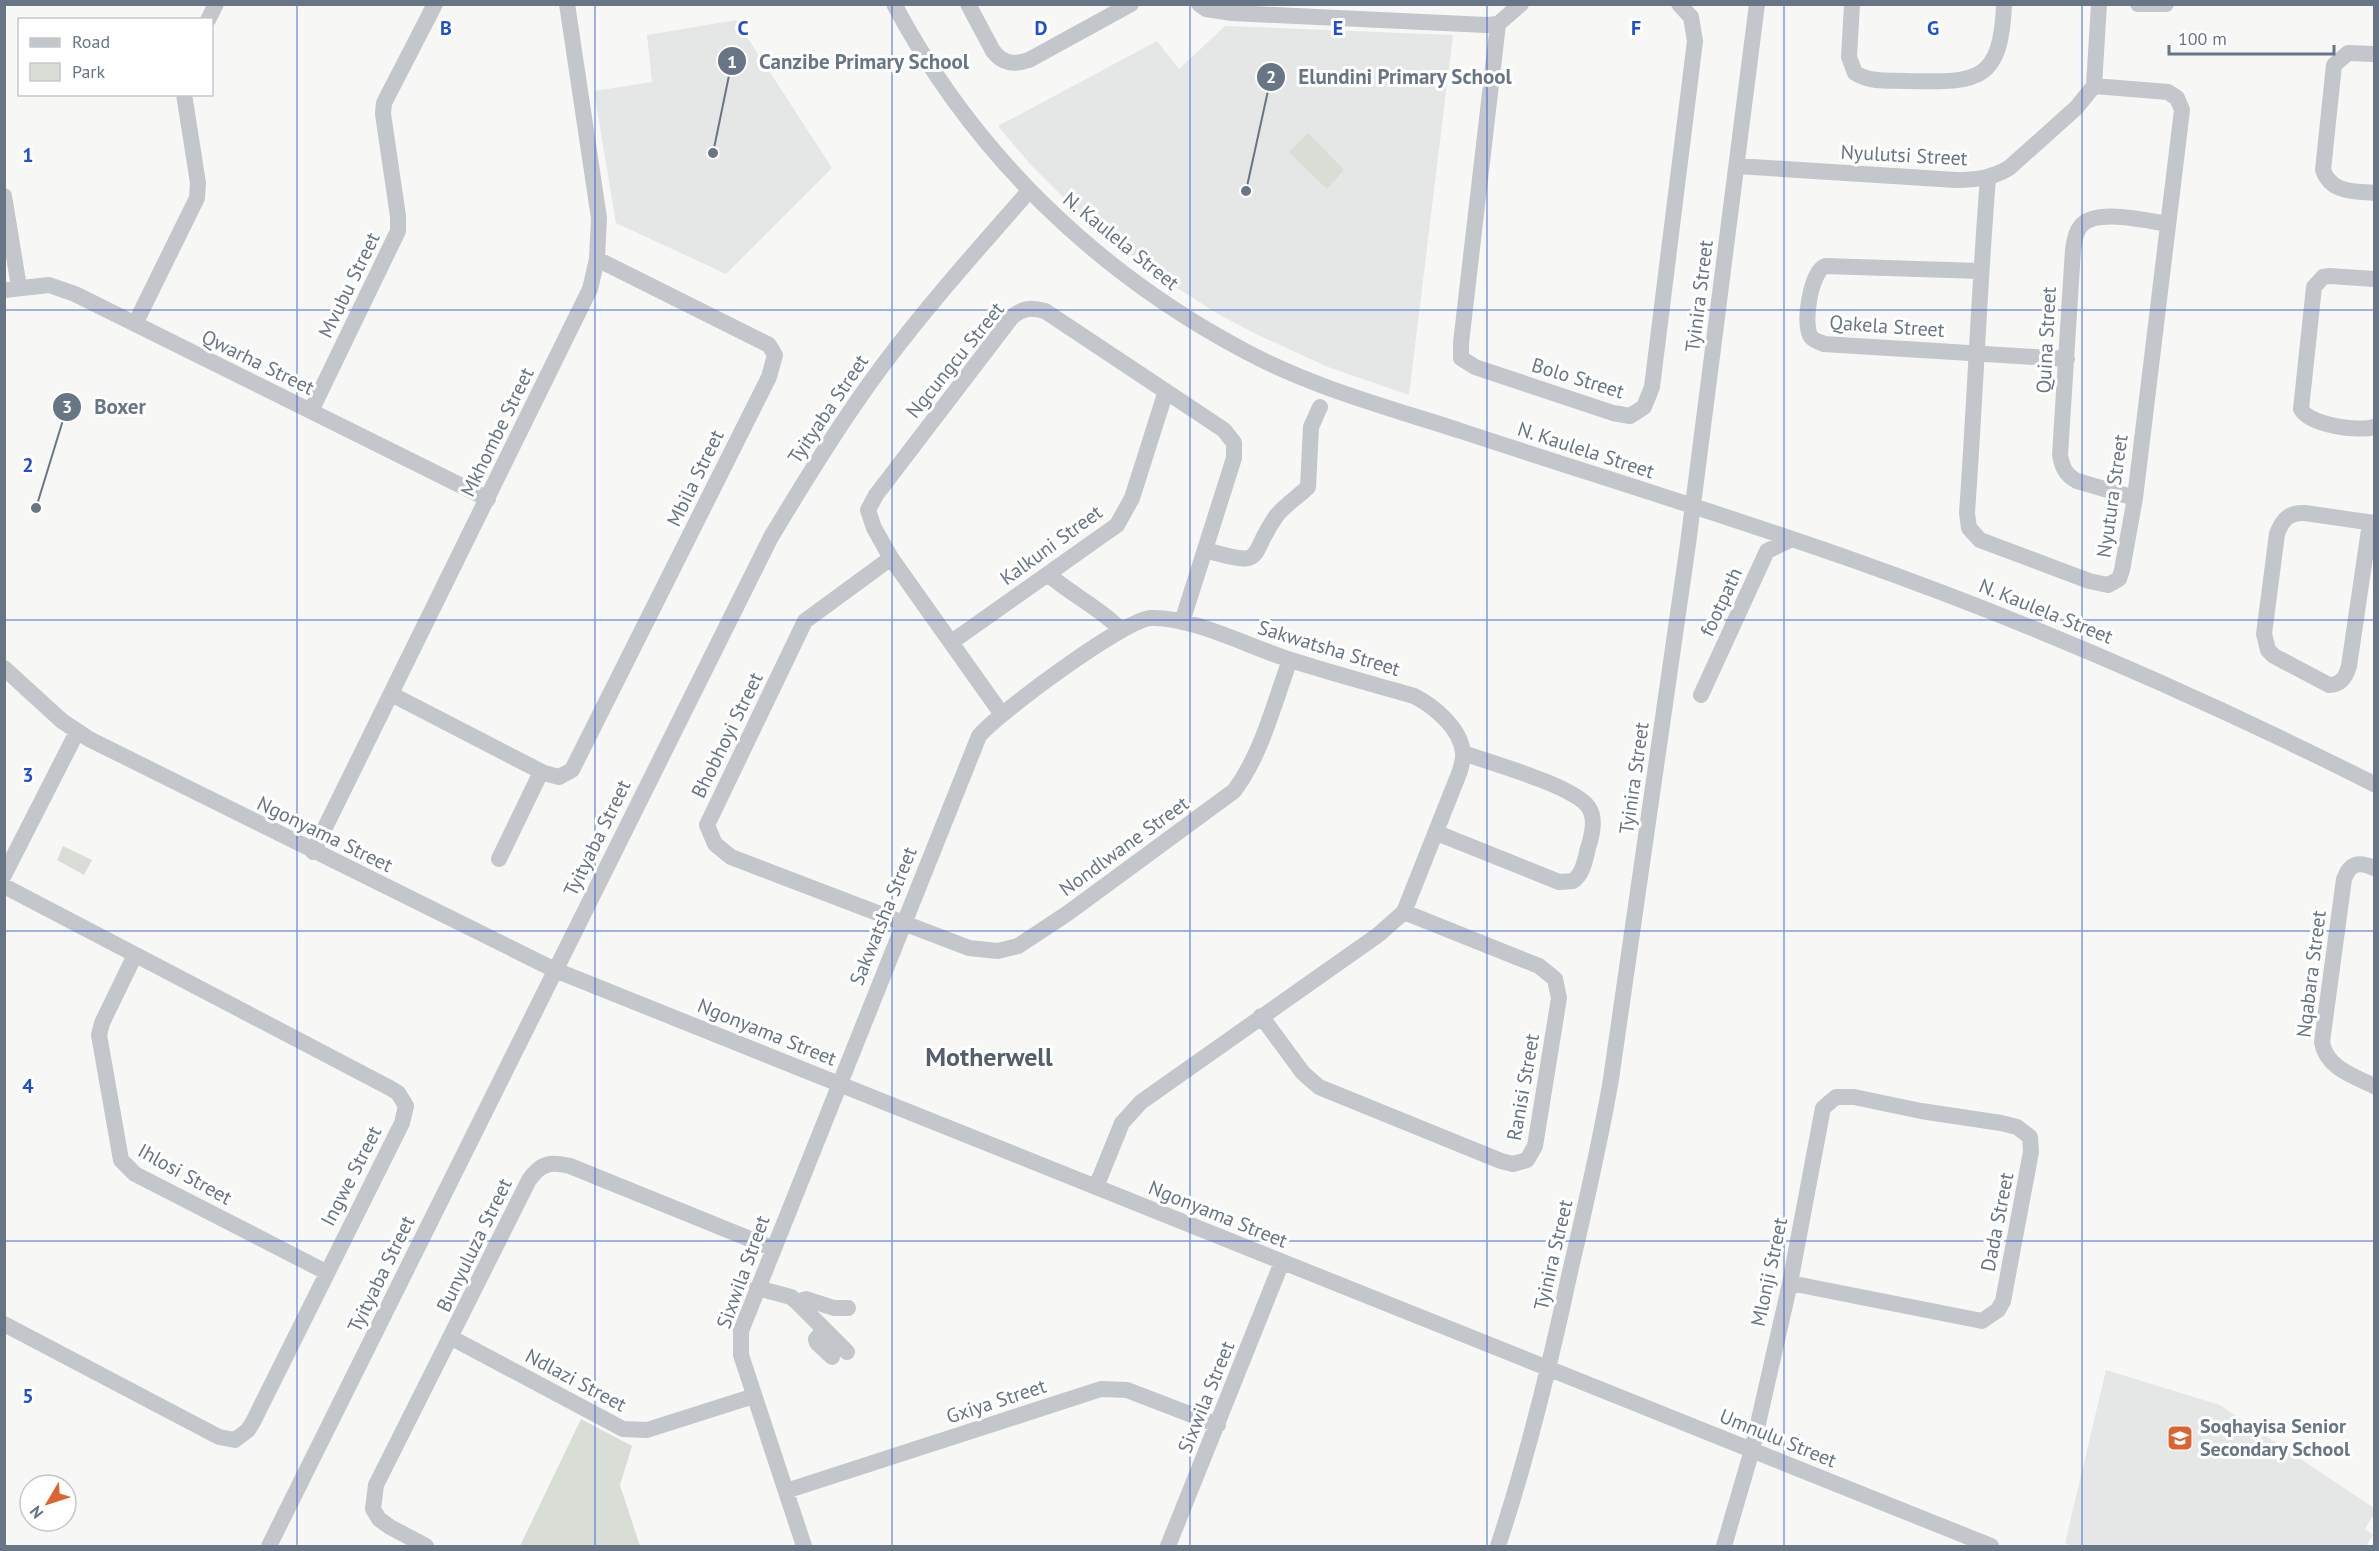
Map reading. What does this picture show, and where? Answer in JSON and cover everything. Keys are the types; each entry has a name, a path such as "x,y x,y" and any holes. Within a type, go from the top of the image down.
{"street":[{"path":"209,18 216,4"},
{"name":"Mvubu Street","path":"311,411 398,231 398,216 383,114 384,103 435,4"},
{"name":"Mkhombe Street","path":"313,852 584,304 597,259 599,218 567,4"},
{"name":"N. Kaulela Street","path":"894,4 918,47 964,115 1029,191 1085,243 1146,291 1244,351 1320,385 1791,539 2017,621 2208,703 2374,784"},
{"path":"968,4 993,51 998,58 1010,64 1029,60 1131,4"},
{"path":"1199,4 1206,9 1232,13 1498,24 1521,4"},
{"name":"Bolo Street","path":"1498,24 1461,358 1475,367 1613,413 1630,416 1644,407 1652,387 1695,41 1691,17 1679,4"},
{"name":"Tyinira Street","path":"1498,1546 1518,1484 1549,1368 1600,1141 1613,1068 1693,507 1757,4"},
{"path":"1851,4 1849,57 1855,73 1871,80 1949,82 1981,73 1998,54 2004,4"},
{"path":"2094,86 2099,4"},
{"path":"2138,4 2166,4"},
{"path":"2374,54 2348,53 2334,65 2323,170 2331,185 2337,188 2374,193"},
{"name":"Nyulutsi Street","path":"1737,166 1956,180 1988,178 2009,168 2076,108 2094,86"},
{"name":"Nyutura Street","path":"1988,178 1980,271 1979,353 1967,513 1972,534 1980,540 2079,577 2108,585 2119,579 2122,570 2135,498 2182,110 2177,98 2168,92 2094,86"},
{"path":"135,324 197,198 198,183 184,96"},
{"name":"Tyityaba Street","path":"269,1546 771,537 881,367 942,290 1029,191"},
{"path":"4,196 12,288"},
{"name":"Quina Street","path":"2135,498 2077,481 2062,466 2060,455 2072,257 2079,227 2088,220 2099,217 2168,224"},
{"name":"Mbila Street","path":"541,772 559,777 578,763 775,362 775,355 769,345 597,259"},
{"name":"Qakela Street","path":"1980,271 1825,266 1818,269 1814,276 1808,327 1810,336 1824,344 2067,359"},
{"path":"2374,279 2330,276 2323,277 2314,287 2301,409 2308,418 2320,423 2364,429 2374,427"},
{"name":"Qwarha Street","path":"12,288 49,285 62,289 488,499"},
{"name":"Ngcungcu Street","path":"1001,713 953,641 891,558 869,516 871,503 1012,317 1019,312 1035,308 1045,311 1224,430 1234,443 1234,458 1182,622"},
{"name":"Kalkuni Street","path":"953,641 1117,525 1126,512 1166,392"},
{"path":"1205,550 1241,560 1251,558 1258,551 1278,514 1308,487 1311,427 1320,407"},
{"path":"2297,512 2372,523 2349,666 2344,678 2335,685 2329,685 2274,656 2265,644 2264,634 2277,534 2285,519 2297,512"},
{"name":"footpath","path":"1701,695 1767,552 1791,539"},
{"name":"Bhobhoyi Street","path":"891,558 805,621 707,825 715,844 731,856 904,922"},
{"path":"1048,574 1070,594 1113,621 1120,630"},
{"name":"Sakwatsha Street","path":"838,1084 978,736 1001,713 1120,630 1148,618 1182,622 1290,660 1422,700 1445,720 1456,735 1463,753"},
{"name":"Nondlwane Street","path":"904,922 969,948 998,951 1017,946 1068,913 1234,791 1242,780 1262,738 1290,660"},
{"name":"Ngonyama Street","path":"4,668 49,710 77,732 313,852 555,970 1549,1368"},
{"path":"391,694 541,772 499,860"},
{"path":"4,875 77,732"},
{"path":"1096,1188 1122,1123 1154,1090 1378,935 1404,912 1437,833 1460,771 1463,753 1552,784 1586,803 1593,820 1581,872 1574,881 1559,882 1437,833"},
{"name":"Nqabara Street","path":"2374,868 2365,864 2354,864 2347,870 2344,879 2322,1042 2325,1055 2331,1063 2374,1086"},
{"name":"Ingwe Street","path":"4,886 390,1088 403,1099 406,1106 402,1123 253,1422 248,1430 235,1440 219,1437 4,1324"},
{"name":"Ranisi Street","path":"1261,1016 1303,1074 1319,1087 1501,1161 1513,1164 1527,1160 1535,1146 1543,1101 1559,998 1556,979 1539,966 1404,912"},
{"name":"Ihlosi Street","path":"135,955 102,1023 99,1035 120,1160 135,1174 326,1272"},
{"name":"Sixwila Street","path":"804,1546 754,1396 739,1343 772,1248 838,1084"},
{"name":"Dada Street","path":"1790,1283 1982,1321 1998,1310 2003,1301 2031,1152 2030,1137 2024,1130 2001,1123 1854,1096 1842,1095 1827,1103"},
{"name":"Mlonji Street","path":"1724,1546 1752,1450 1790,1283 1820,1121 1827,1103"},
{"name":"Bunyuluza Street","path":"426,1546 380,1519 373,1509 376,1485 452,1338 529,1180 546,1163 556,1162 570,1166 772,1248"},
{"name":"Sixwila Street","path":"1173,1544 1282,1262"},
{"path":"757,1288 791,1297 824,1331 816,1339 817,1343 839,1354"},
{"path":"797,1302 806,1299 834,1308 848,1308"},
{"name":"Ndlazi Street","path":"452,1338 623,1429 647,1430 754,1396"},
{"name":"Umnulu Street","path":"1549,1368 1991,1546"},
{"name":"Gxiya Street","path":"786,1491 1101,1389 1127,1390 1218,1425"}],"shaded area":[{"path":"736,20 832,168 726,274 616,223 594,91 652,82 647,35"},
{"path":"1225,26 1453,35 1409,395 1328,367 1258,335 1218,314 1146,268 1084,218 1031,165 998,126 1157,41 1179,69"},
{"name":"Soqhayisa Senior Secondary School","path":"2106,1370 2220,1405 2374,1508 2374,1519 2372,1517 2365,1529 2373,1535 2366,1546 2073,1546 2065,1543"}],"green space":[{"path":"1308,133 1344,170 1327,189 1289,152"},
{"path":"63,846 92,860 84,875 57,860"},
{"path":"581,1419 632,1446 620,1485 640,1546 520,1546"}],"place":[{"name":"Canzibe Primary School","path":"713,153"},
{"name":"Elundini Primary School","path":"1246,191"},
{"name":"Boxer","path":"36,508"},
{"name":"Soqhayisa Senior Secondary School","path":"2180,1438"}],"district":[{"name":"Motherwell","path":"989,1057"}]}
